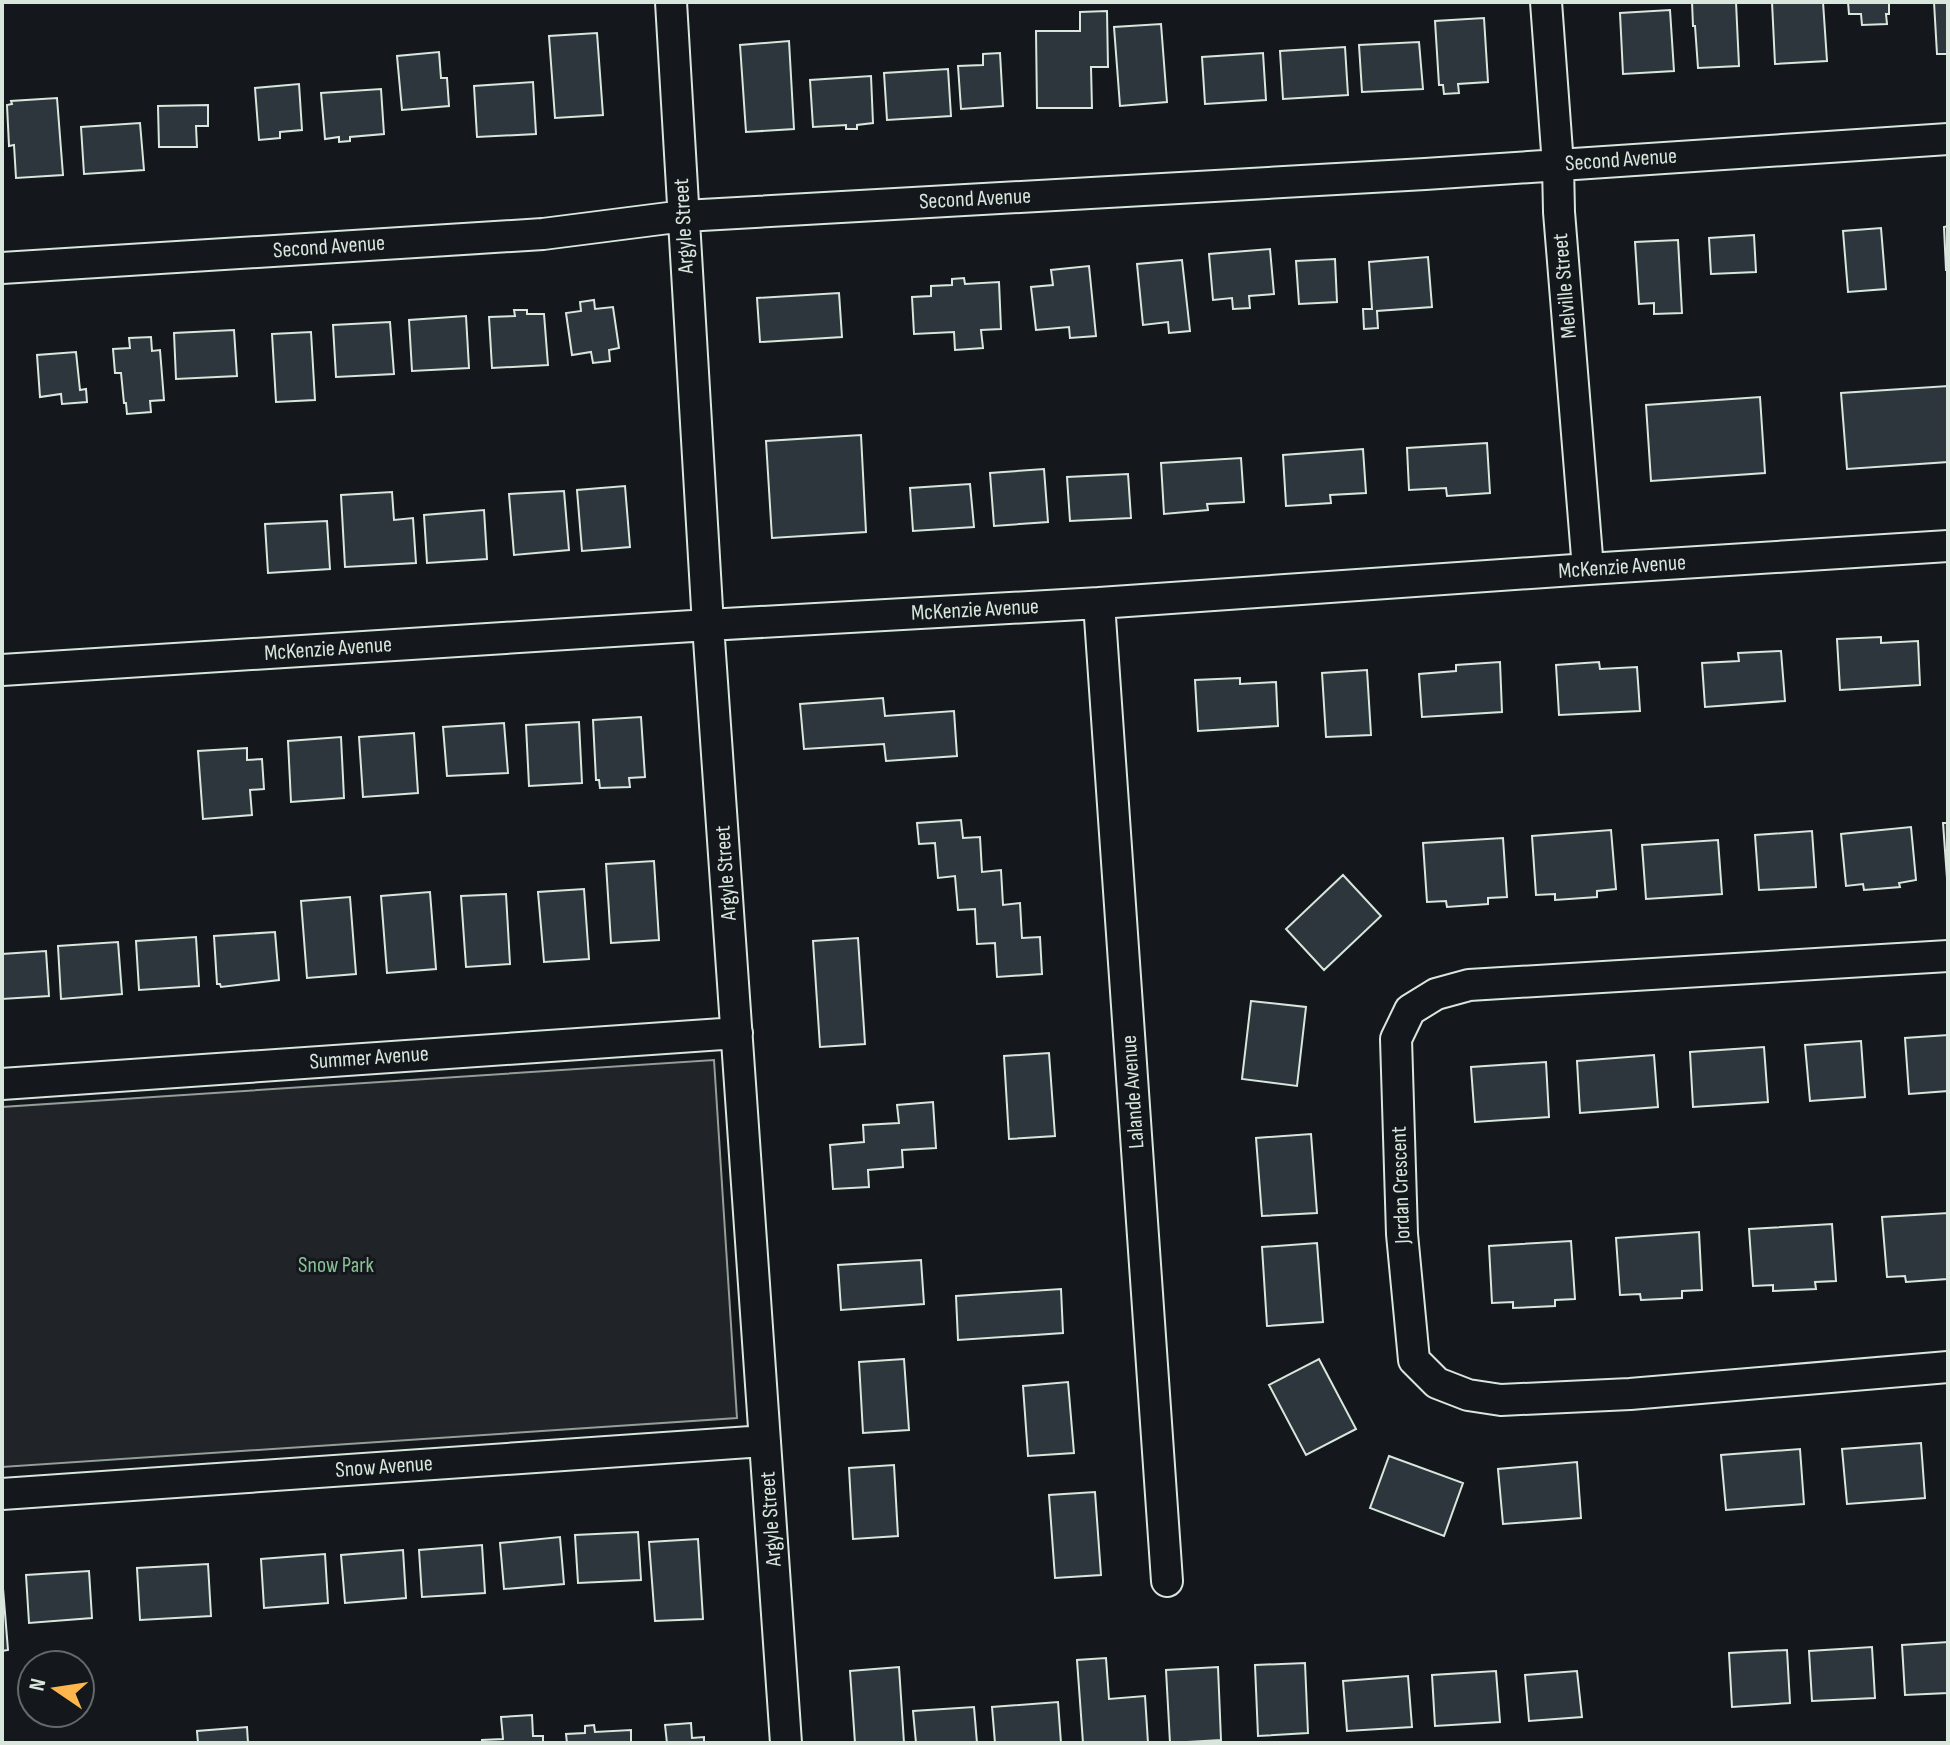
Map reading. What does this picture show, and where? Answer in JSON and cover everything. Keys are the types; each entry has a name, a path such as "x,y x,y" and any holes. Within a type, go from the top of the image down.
{"street":[{"name":"Argyle Street","path":"671,2 708,625 786,1743"},
{"name":"Melville Street","path":"1546,2 1559,212 1588,569"},
{"name":"Second Avenue","path":"2,268 543,234 684,216 1409,175 1948,139"},
{"name":"McKenzie Avenue","path":"2,670 1099,603 1948,546"},
{"name":"Lalande Avenue","path":"1099,603 1167,1581"},
{"name":"Jordan Crescent","path":"1948,956 1469,985 1436,994 1410,1010 1396,1039 1402,1234 1414,1360 1437,1383 1468,1395 1501,1400 1630,1394 1948,1367"},
{"name":"Summer Avenue","path":"2,1084 737,1033"},
{"name":"Snow Avenue","path":"2,1494 765,1441"}],"green space":[{"name":"Snow Park","path":"714,1060 737,1418 2,1467 2,1107"}],"building":[{"path":"1692,2 1736,2 1739,66 1698,68"},
{"path":"1772,2 1823,2 1827,61 1775,64"},
{"path":"1848,2 1889,2 1887,24 1862,25 1861,14 1849,14"},
{"path":"1934,2 1948,2 1948,54 1937,54"},
{"path":"1670,10 1674,71 1623,74 1620,13"},
{"path":"1107,11 1108,67 1091,67 1092,108 1037,108 1036,31 1080,31 1080,12"},
{"path":"1484,18 1488,82 1458,84 1459,93 1444,94 1443,85 1439,85 1435,21"},
{"path":"1161,24 1167,102 1120,106 1114,27"},
{"path":"597,33 603,115 555,118 549,36"},
{"path":"789,41 794,129 746,132 740,45"},
{"path":"1419,42 1423,89 1362,92 1359,45"},
{"path":"1345,47 1348,95 1283,99 1280,51"},
{"path":"439,52 441,78 447,78 449,106 402,110 397,56"},
{"path":"1000,53 1003,106 961,109 958,66 983,65 983,54"},
{"path":"1263,53 1266,100 1205,104 1202,57"},
{"path":"948,69 951,116 887,120 884,73"},
{"path":"871,76 873,123 857,125 857,129 846,129 846,125 813,127 810,80"},
{"path":"533,82 536,134 477,137 474,86"},
{"path":"299,84 302,130 280,132 280,138 259,140 255,88"},
{"path":"381,89 384,134 350,137 350,141 339,142 339,137 325,139 321,93"},
{"path":"57,98 63,175 16,178 14,145 9,146 7,105 12,104 11,101"},
{"path":"208,105 208,126 196,126 197,147 159,147 158,106"},
{"path":"140,123 144,170 84,174 81,127"},
{"path":"1948,226 1948,270 1946,270 1944,227"},
{"path":"1881,228 1886,289 1848,292 1843,231"},
{"path":"1754,235 1756,272 1711,274 1709,238"},
{"path":"1678,240 1682,313 1654,314 1654,303 1639,304 1635,242"},
{"path":"1270,249 1274,294 1249,296 1250,308 1233,309 1232,298 1213,300 1209,254"},
{"path":"1428,257 1432,307 1377,311 1378,328 1364,329 1363,309 1372,309 1369,262"},
{"path":"1335,259 1337,302 1299,304 1296,261"},
{"path":"1182,260 1190,331 1169,333 1168,322 1143,325 1137,264"},
{"path":"1089,266 1096,336 1070,338 1069,327 1036,330 1031,287 1053,285 1051,270"},
{"path":"964,278 965,284 999,282 1001,329 981,330 983,348 955,350 954,332 914,334 912,297 931,296 931,286 952,285 952,279"},
{"path":"839,293 842,337 760,342 757,298"},
{"path":"594,300 595,309 613,307 619,348 609,350 610,361 593,363 591,352 572,355 566,313 581,311 580,302"},
{"path":"514,310 544,314 548,365 492,368 489,317 515,316"},
{"path":"466,316 469,368 412,371 409,320"},
{"path":"390,322 394,374 336,377 333,325"},
{"path":"234,330 237,376 176,379 174,333"},
{"path":"311,332 315,400 276,402 272,334"},
{"path":"151,337 152,351 160,350 164,400 150,401 151,412 127,414 121,373 115,373 113,349 130,348 129,338"},
{"path":"76,352 80,390 86,389 87,402 62,404 61,394 40,397 37,355"},
{"path":"1948,386 1948,462 1847,469 1841,393"},
{"path":"1760,397 1765,473 1651,481 1646,405"},
{"path":"861,435 866,532 772,538 766,441"},
{"path":"1487,443 1490,493 1447,496 1446,488 1409,490 1407,448"},
{"path":"1363,449 1366,493 1330,495 1331,503 1286,506 1283,455"},
{"path":"1241,458 1244,502 1207,504 1208,510 1164,514 1161,463"},
{"path":"1044,469 1048,522 994,526 990,473"},
{"path":"1128,474 1131,518 1070,521 1067,477"},
{"path":"970,484 974,527 913,531 910,488"},
{"path":"625,486 630,547 582,551 577,490"},
{"path":"564,491 569,550 514,555 509,494"},
{"path":"392,492 394,520 413,518 416,563 345,567 341,495"},
{"path":"484,510 487,559 427,563 424,515"},
{"path":"327,521 330,569 268,573 265,524"},
{"path":"1881,637 1881,643 1918,641 1920,685 1840,690 1837,639"},
{"path":"1781,651 1785,701 1705,707 1702,663 1739,661 1738,653"},
{"path":"1500,662 1502,712 1422,717 1419,674 1456,671 1456,665"},
{"path":"1599,662 1600,669 1637,667 1640,711 1559,715 1556,665"},
{"path":"1367,670 1371,735 1326,737 1322,673"},
{"path":"1240,678 1240,684 1276,682 1278,726 1198,731 1195,680"},
{"path":"883,698 885,716 954,711 957,756 886,761 884,744 804,749 800,704"},
{"path":"641,717 645,777 629,778 630,787 600,788 599,780 596,780 593,720"},
{"path":"579,722 582,783 529,786 526,725"},
{"path":"504,723 508,773 447,776 443,727"},
{"path":"414,733 418,793 363,797 359,737"},
{"path":"341,737 344,798 291,802 288,741"},
{"path":"247,748 247,760 262,759 264,789 250,790 252,815 203,819 198,751"},
{"path":"961,820 963,838 980,837 982,872 1001,870 1003,905 1020,903 1022,938 1040,937 1042,974 997,977 995,943 977,944 975,909 958,910 955,876 938,878 935,843 919,844 917,823"},
{"path":"1943,823 1948,823 1948,878 1947,878"},
{"path":"1911,827 1916,880 1899,883 1900,887 1864,890 1863,884 1846,886 1841,834"},
{"path":"1611,830 1616,889 1597,891 1597,897 1555,900 1555,894 1536,895 1532,836"},
{"path":"1812,831 1816,887 1759,890 1755,835"},
{"path":"1503,838 1507,897 1488,898 1488,904 1447,907 1446,901 1427,902 1423,843"},
{"path":"1718,840 1722,894 1646,899 1642,845"},
{"path":"654,861 659,940 611,943 606,864"},
{"path":"1343,875 1381,916 1324,970 1286,929"},
{"path":"584,889 589,959 544,962 538,892"},
{"path":"430,892 436,969 387,973 381,896"},
{"path":"506,894 510,964 466,967 461,896"},
{"path":"350,897 356,974 307,978 301,901"},
{"path":"275,932 279,980 221,987 217,984 214,936"},
{"path":"196,937 199,986 139,990 136,941"},
{"path":"858,938 865,1044 820,1047 813,941"},
{"path":"118,942 122,994 61,999 58,946"},
{"path":"46,951 49,996 2,999 2,954"},
{"path":"1251,1001 1306,1007 1297,1086 1242,1079"},
{"path":"1948,1035 1948,1091 1909,1094 1905,1038"},
{"path":"1861,1041 1865,1097 1810,1101 1805,1045"},
{"path":"1764,1047 1768,1102 1693,1107 1690,1052"},
{"path":"1049,1053 1055,1136 1009,1139 1004,1056"},
{"path":"1654,1055 1658,1107 1580,1113 1577,1061"},
{"path":"1546,1062 1549,1117 1475,1122 1471,1067"},
{"path":"933,1102 936,1148 902,1150 903,1167 868,1170 869,1187 833,1189 830,1145 864,1142 863,1125 899,1123 897,1105"},
{"path":"1311,1134 1317,1213 1262,1216 1256,1138"},
{"path":"1948,1213 1947,1279 1906,1282 1905,1276 1887,1277 1882,1217"},
{"path":"1832,1224 1836,1281 1815,1282 1816,1289 1773,1291 1773,1285 1753,1286 1749,1229"},
{"path":"1699,1232 1702,1290 1682,1291 1682,1298 1641,1300 1640,1294 1620,1295 1616,1238"},
{"path":"1571,1241 1575,1299 1555,1300 1555,1306 1513,1308 1513,1302 1492,1303 1489,1246"},
{"path":"1317,1243 1323,1322 1267,1326 1262,1247"},
{"path":"921,1260 924,1304 841,1310 838,1265"},
{"path":"1061,1289 1063,1333 958,1340 956,1296"},
{"path":"904,1359 909,1430 863,1433 859,1362"},
{"path":"1319,1359 1356,1429 1306,1455 1269,1385"},
{"path":"1068,1382 1074,1453 1028,1456 1023,1386"},
{"path":"1921,1443 1925,1498 1847,1504 1842,1449"},
{"path":"1800,1449 1804,1504 1726,1510 1721,1455"},
{"path":"1389,1456 1463,1483 1444,1536 1370,1508"},
{"path":"1577,1462 1581,1518 1503,1524 1498,1469"},
{"path":"894,1465 898,1536 853,1539 849,1468"},
{"path":"1095,1492 1101,1575 1055,1578 1049,1495"},
{"path":"638,1532 641,1580 578,1583 575,1535"},
{"path":"560,1537 564,1584 504,1589 500,1543"},
{"path":"698,1539 703,1619 655,1621 649,1542"},
{"path":"482,1545 485,1593 422,1597 419,1550"},
{"path":"403,1550 406,1598 345,1603 341,1555"},
{"path":"325,1554 328,1603 264,1608 261,1559"},
{"path":"208,1564 211,1616 140,1620 137,1568"},
{"path":"89,1571 92,1618 29,1623 26,1575"},
{"path":"2,1576 8,1650 2,1651"},
{"path":"1948,1642 1948,1693 1905,1695 1902,1645"},
{"path":"1872,1647 1875,1698 1812,1701 1809,1651"},
{"path":"1787,1650 1790,1703 1732,1707 1729,1653"},
{"path":"1106,1658 1109,1699 1145,1696 1148,1743 1083,1743 1077,1660"},
{"path":"1305,1663 1308,1733 1258,1736 1255,1665"},
{"path":"899,1667 904,1743 855,1743 850,1671"},
{"path":"1218,1667 1221,1740 1170,1743 1166,1670"},
{"path":"1496,1671 1500,1722 1435,1726 1432,1675"},
{"path":"1577,1671 1582,1717 1529,1721 1525,1675"},
{"path":"1408,1676 1412,1727 1347,1731 1343,1681"},
{"path":"1058,1702 1061,1743 995,1743 992,1707"},
{"path":"974,1707 977,1743 916,1743 913,1711"},
{"path":"532,1715 533,1736 543,1736 543,1743 482,1743 482,1740 503,1739 501,1717"},
{"path":"691,1723 692,1738 704,1737 704,1743 667,1743 665,1725"},
{"path":"594,1725 595,1732 631,1730 631,1743 567,1743 566,1734 585,1733 585,1726"},
{"path":"247,1727 248,1743 198,1743 197,1731"}]}
